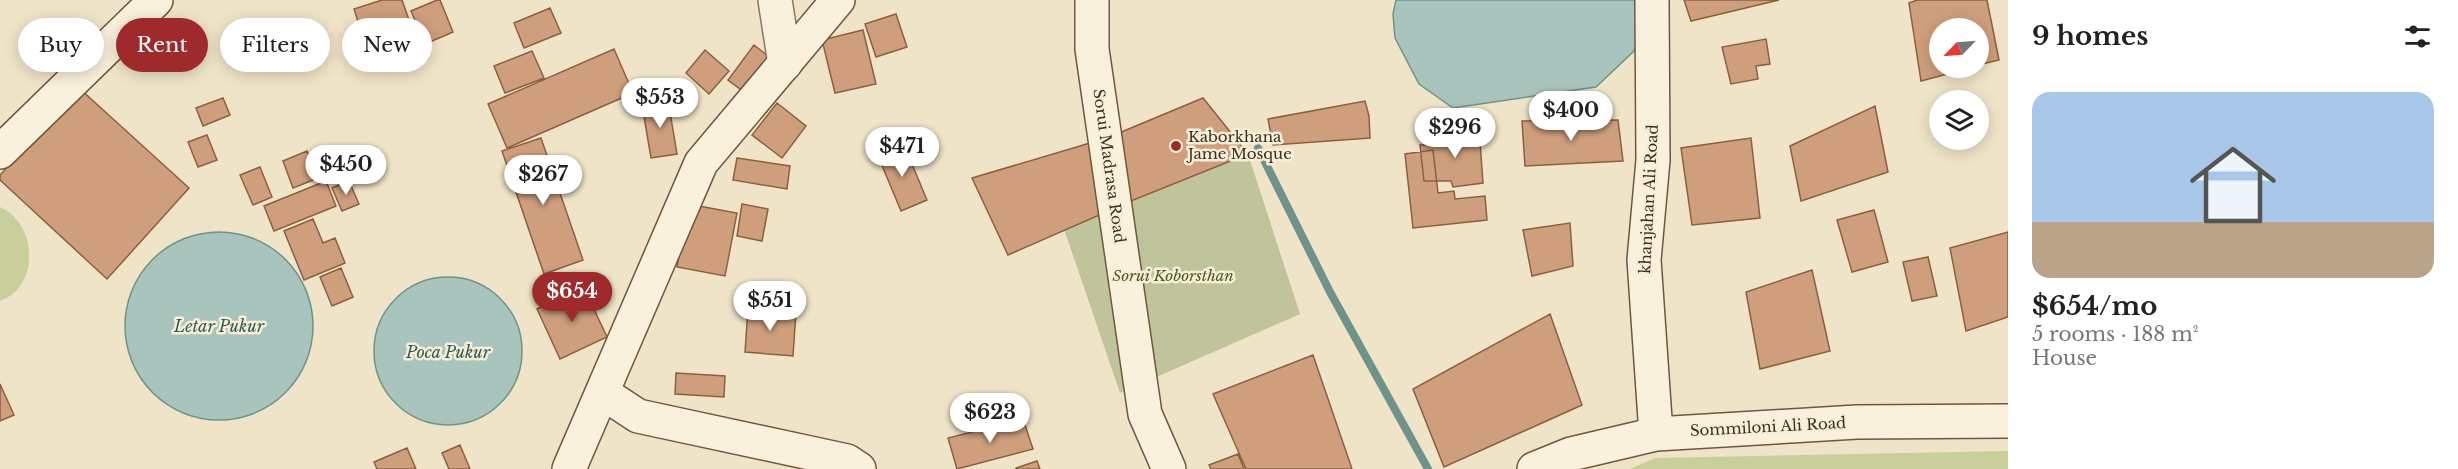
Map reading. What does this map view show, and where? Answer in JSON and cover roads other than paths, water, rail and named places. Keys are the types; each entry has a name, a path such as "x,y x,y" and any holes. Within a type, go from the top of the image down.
{"street":[{"path":"0,152 156,0"},
{"path":"775,0 785,64"},
{"path":"569,469 701,163 837,0"},
{"name":"Sorui Madrasa Road","path":"1092,0 1092,49 1145,414 1169,469"},
{"name":"khanjahan Ali Road","path":"1652,0 1653,160 1644,260 1656,434"},
{"path":"603,393 638,416 847,461 859,469"},
{"name":"Sommiloni Ali Road","path":"1534,469 1574,462 1656,434 1857,422 2008,421"}],"water":[{"path":"1396,0 1638,0 1639,32 1634,51 1596,87 1453,108 1419,84 1395,38 1393,14"},
{"name":"Letar Pukur","path":"219,232 237,234 255,240 271,248 285,260 297,274 305,290 311,308 313,326 311,344 305,362 297,378 285,392 271,404 255,412 237,418 219,420 201,418 183,412 167,404 153,392 141,378 133,362 127,344 125,326 127,308 133,290 141,274 153,260 167,248 183,240 201,234"},
{"name":"Poca Pukur","path":"448,277 476,282 501,298 517,323 522,351 517,379 501,404 476,420 448,425 420,420 395,404 379,379 374,351 379,323 395,298 420,282"}],"waterway":[{"path":"1258,148 1330,292 1428,469"}],"place":[{"name":"Kaborkhana Jame Mosque","path":"1176,146"}],"park label":[{"name":"Sorui Koborsthan","path":"1173,276"}]}
